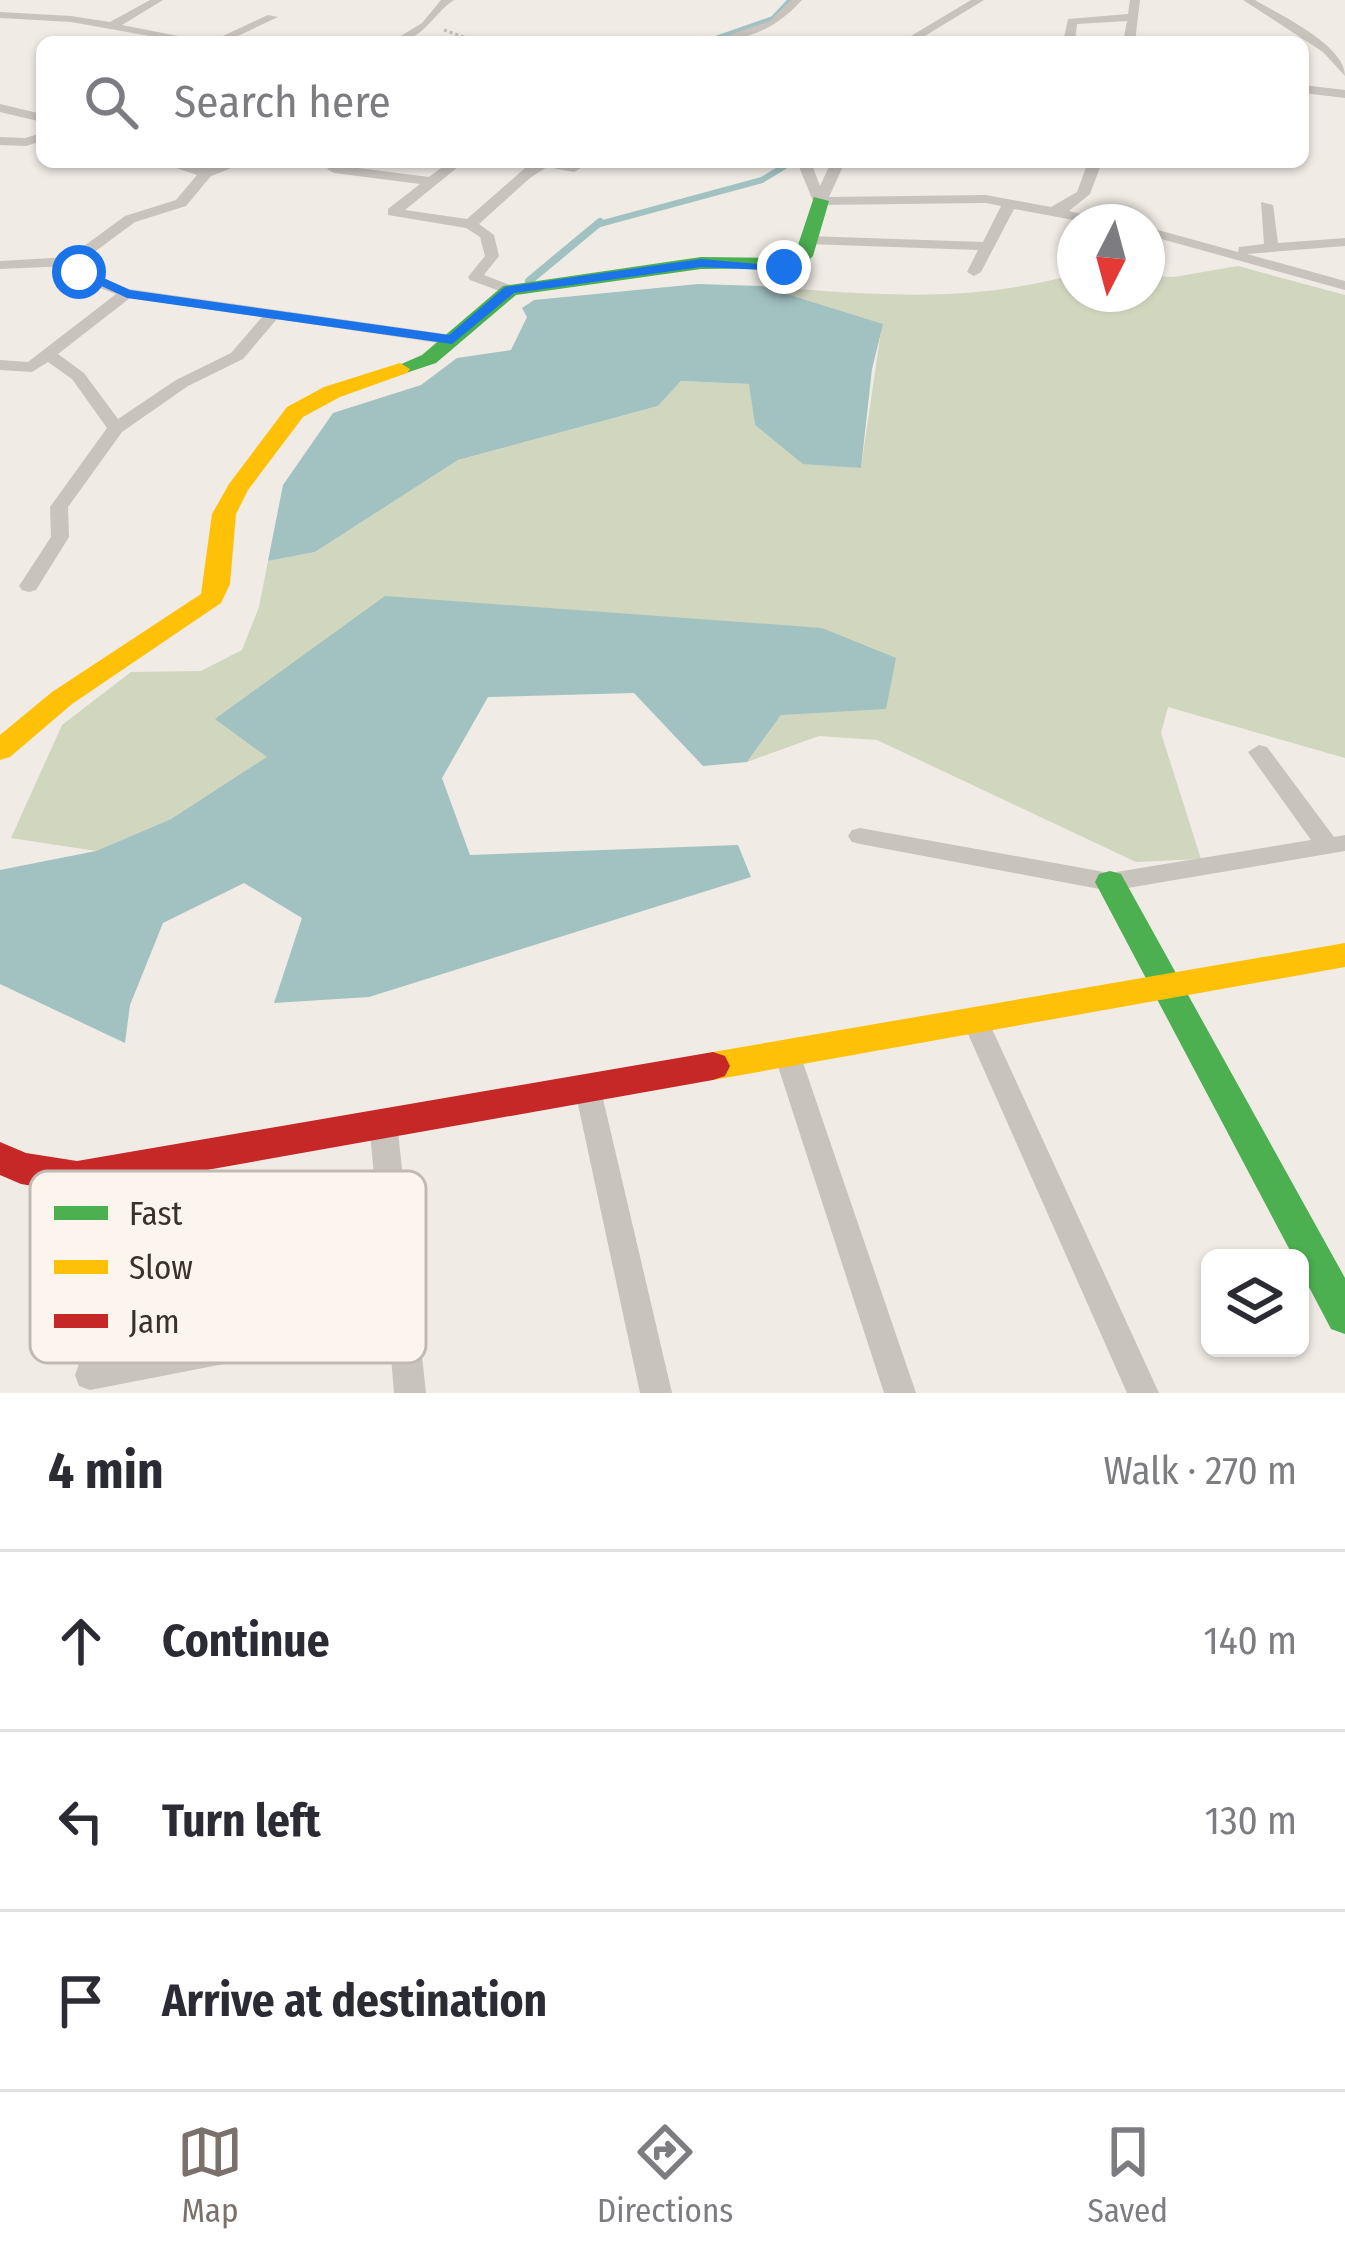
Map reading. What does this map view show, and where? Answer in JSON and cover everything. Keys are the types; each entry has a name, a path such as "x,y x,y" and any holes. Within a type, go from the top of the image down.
{"street":[{"path":"113,25 158,0"},
{"path":"406,36 426,25 448,0"},
{"path":"734,36 774,23 797,0"},
{"path":"918,36 979,0"},
{"path":"1130,36 1135,0"},
{"path":"1248,0 1305,36"},
{"path":"0,15 113,25 171,36"},
{"path":"229,36 272,17"},
{"path":"1071,36 1072,21 1133,17"},
{"path":"1309,39 1327,50 1345,72"},
{"path":"1309,90 1345,94"},
{"path":"0,108 36,117"},
{"path":"0,141 36,139"},
{"path":"187,168 206,173"},
{"path":"0,265 74,262 97,239 130,219 182,202 206,173 221,168"},
{"path":"448,168 393,212 470,224 487,235 492,256 475,277 510,290 701,263 784,267 804,256 835,168"},
{"path":"470,224 537,168"},
{"path":"806,168 820,201"},
{"path":"1053,212 1076,206 1085,197 1093,168"},
{"path":"334,169 429,181"},
{"path":"820,201 986,199 1057,213"},
{"path":"974,272 1010,203"},
{"path":"1266,205 1272,248"},
{"path":"1165,235 1345,286"},
{"path":"808,240 988,246"},
{"path":"1228,252 1345,242"},
{"path":"74,262 79,272 127,293 452,340"},
{"path":"0,750 62,698 212,598 218,584 224,514 237,489 295,412 332,392 429,359 510,290"},
{"path":"0,365 32,367 127,293"},
{"path":"29,586 61,536 59,508 116,428 182,383 237,356 273,314"},
{"path":"50,356 77,376 116,428"},
{"path":"1259,752 1336,844"},
{"path":"860,836 1110,882 1336,844"},
{"path":"1110,882 1345,1316"},
{"path":"109,1171 974,1018 1343,959"},
{"path":"974,1018 1143,1393"},
{"path":"786,1051 900,1393"},
{"path":"587,1086 656,1393"},
{"path":"383,1122 388,1171"},
{"path":"0,1157 40,1171"},
{"path":"157,1162 157,1171"},
{"path":"90,1375 152,1363"},
{"path":"407,1363 410,1393"}],"path":[{"path":"426,25 460,36"}],"green space":[{"path":"1238,266 1345,295 1345,758 1168,707 1161,733 1201,859 1136,862 877,740 819,736 747,762 781,715 896,658 216,718 268,757 171,819 96,851 11,838 62,725 131,672 201,671 242,650 259,607 268,561 315,552 458,460 658,406 681,381 750,384 755,425 803,463 861,468 882,324 761,286 919,295 997,290 1057,278 1057,312 1165,312 1165,277"}],"water":[{"path":"698,284 761,286 883,324 872,369 861,468 803,464 755,425 749,384 681,381 658,406 458,460 315,552 268,561 283,485 333,413 421,385 457,358 511,350 527,317 522,308 534,300"},
{"path":"385,596 822,628 896,658 886,709 781,715 747,762 703,766 634,693 488,697 442,778 470,855 738,845 751,877 369,997 274,1003 302,918 244,883 163,923 130,1005 125,1043 0,984 0,870 96,851 171,819 267,757 215,719"}],"waterway":[{"path":"724,36 773,19 791,0"},
{"path":"597,225 762,180 782,168"},
{"path":"597,225 600,222"},
{"path":"529,281 597,225"}],"traffic: fast":[{"path":"400,369 429,359 510,290 701,263 794,264 804,256 820,201"},
{"path":"1110,882 1345,1316"}],"traffic: slow":[{"path":"0,750 62,698 212,598 218,584 224,514 237,489 295,412 332,392 400,369"},
{"path":"713,1066 1345,955"}],"traffic: jam":[{"path":"111,1171 713,1066"},
{"path":"0,1157 40,1171"}],"route":[{"path":"79,272 127,293 452,340 510,290 701,263 784,267"}]}
